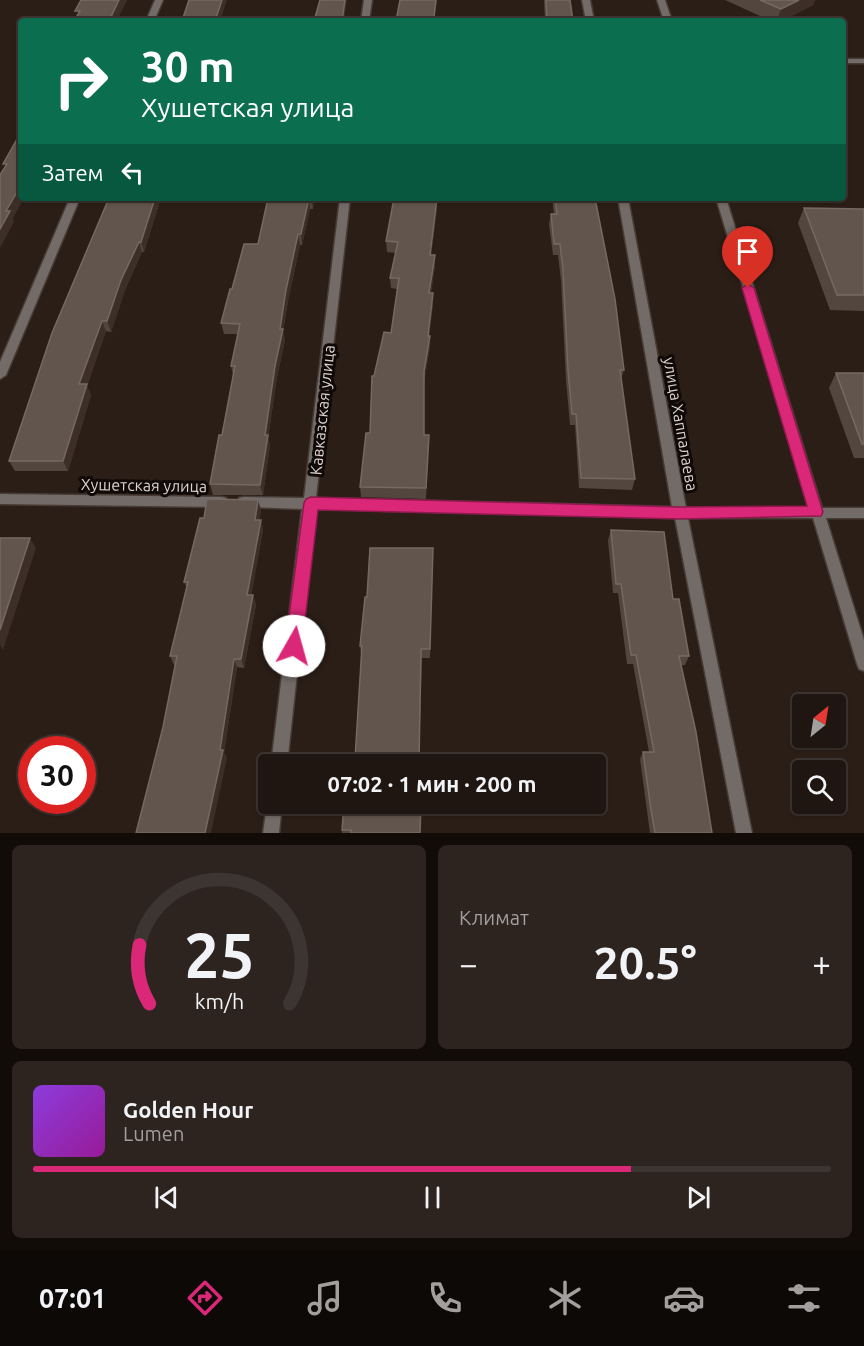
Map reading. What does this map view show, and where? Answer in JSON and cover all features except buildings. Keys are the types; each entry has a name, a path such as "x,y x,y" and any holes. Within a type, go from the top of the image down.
{"street":[{"path":"151,18 159,0"},
{"path":"365,18 368,0"},
{"path":"586,0 589,18"},
{"path":"661,0 667,18"},
{"path":"846,61 864,61"},
{"path":"0,375 74,201"},
{"name":"Кавказская улица","path":"280,754 345,201"},
{"name":"улица Хаппалаева","path":"624,201 680,513 744,833"},
{"path":"722,201 864,664"},
{"name":"Хушетская улица","path":"0,499 311,503 680,513 864,513"},
{"path":"271,833 273,814"}],"route":[{"path":"294,646 311,503 680,513 816,512 748,288"}]}
